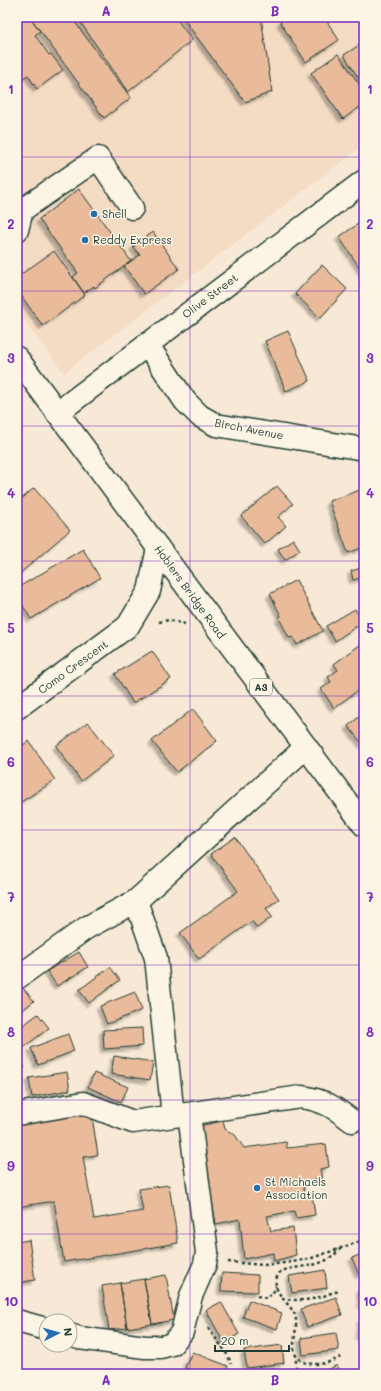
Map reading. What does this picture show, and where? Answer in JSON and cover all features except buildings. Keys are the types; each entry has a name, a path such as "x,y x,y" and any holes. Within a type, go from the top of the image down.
{"main road":[{"path":"17,230 22,210 98,158 132,208"},
{"name":"Olive Street","path":"57,412 364,181"},
{"name":"Birch Avenue","path":"147,344 185,401 200,416 216,425 364,449"},
{"name":"Hoblers Bridge Road","path":"17,358 364,825"},
{"name":"Como Crescent","path":"17,708 128,626 149,590 158,548"},
{"path":"17,978 86,928 136,901 306,747"},
{"path":"78,1338 145,1347 161,1347 172,1344 182,1332 191,1296 204,1264 207,1252 181,1115 156,958 136,901"},
{"path":"17,1114 83,1103 133,1122 301,1097 311,1098 331,1105 352,1121"},
{"path":"17,1321 38,1327"}],"path":[{"path":"128,626 150,626 168,620 222,635"},
{"path":"226,1262 264,1265 286,1263 309,1259 364,1240"},
{"path":"257,1296 266,1298 273,1293 278,1275 281,1271 315,1265 327,1261 341,1248"},
{"path":"276,1286 281,1298 294,1314 297,1321 293,1342 296,1355 296,1368 293,1374"},
{"path":"281,1298 302,1300 319,1298 334,1291 338,1292"},
{"path":"206,1327 223,1347 231,1364"},
{"path":"296,1355 302,1361 320,1364 338,1359 343,1355"}],"shaded area":[{"path":"17,17 364,17 364,145 64,373 17,311"}],"place":[{"name":"Shell","path":"94,214"},
{"name":"Reddy Express","path":"85,240"},
{"name":"St Michaels Association","path":"257,1188"}]}
